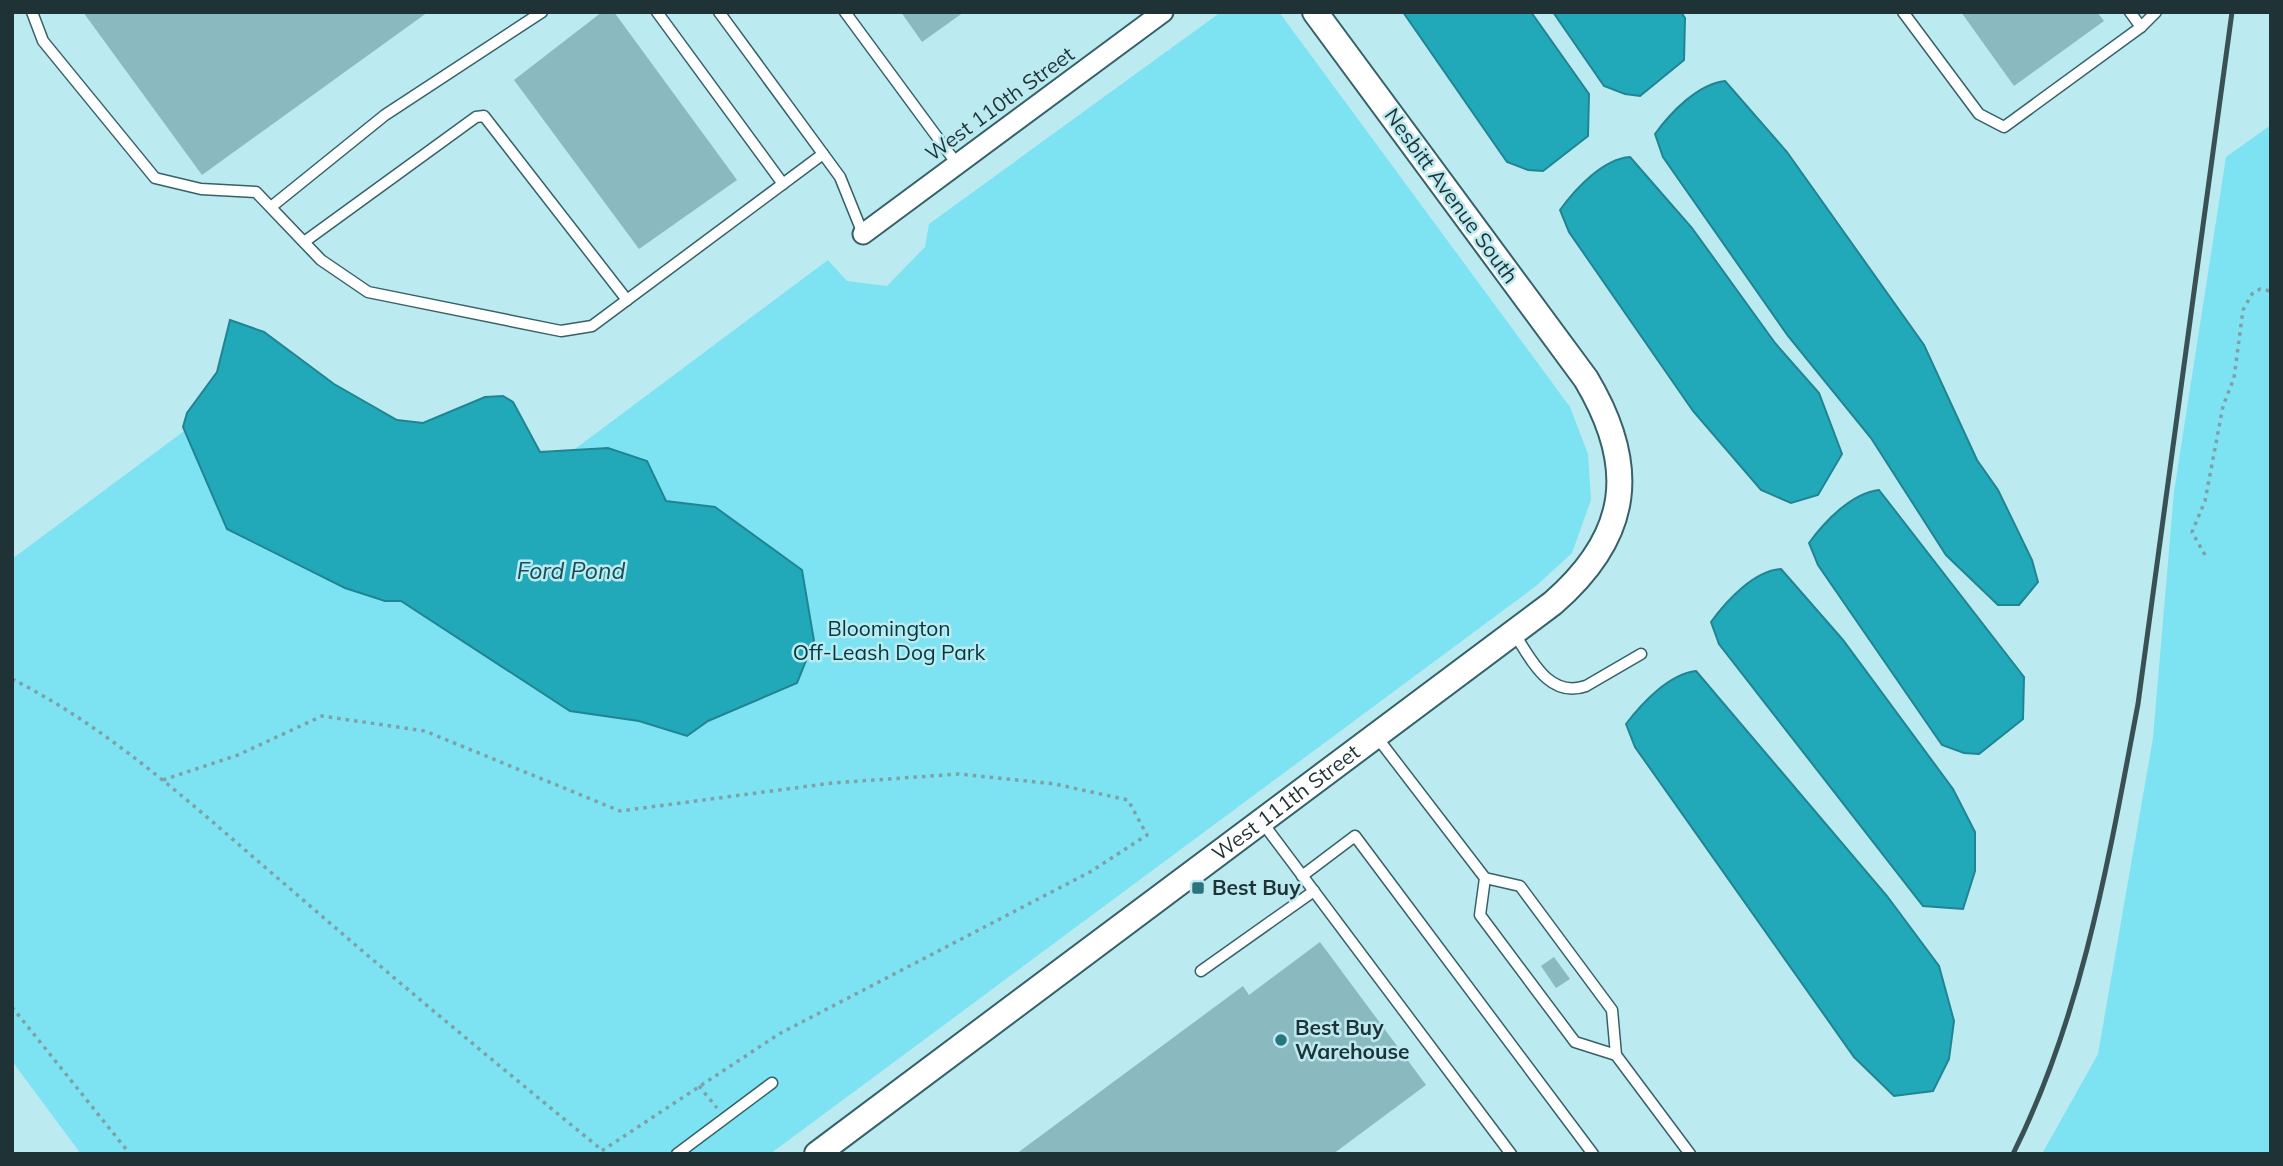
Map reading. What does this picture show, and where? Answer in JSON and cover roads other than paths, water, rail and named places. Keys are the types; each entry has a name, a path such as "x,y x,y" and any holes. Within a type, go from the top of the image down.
{"street":[{"name":"West 110th Street","path":"863,233 1163,12"},
{"name":"Nesbitt Avenue South","path":"1315,12 1586,379"},
{"name":"West 111th Street","path":"817,1154 1376,736 1580,579 1602,549 1615,516 1620,481 1617,443 1604,409 1586,379"}],"lane":[{"path":"32,12 43,41 155,178 201,188 256,192 321,260 368,292 561,331 592,326 823,155"},
{"path":"271,207 385,115 542,12"},
{"path":"657,12 783,184"},
{"path":"719,12 840,177 863,233"},
{"path":"845,12 957,164"},
{"path":"1903,12 1979,114 2004,127 2141,27 2156,12"},
{"path":"2130,12 2141,27"},
{"path":"304,242 476,117 484,116 627,300"},
{"path":"1514,632 1538,670 1557,687 1577,689 1586,686 1641,654"},
{"path":"1376,736 1485,878 1520,886 1612,1010 1616,1055 1689,1154"},
{"path":"1262,821 1511,1154"},
{"path":"1302,876 1356,836 1592,1154"},
{"path":"1485,878 1480,915 1575,1042 1616,1055"},
{"path":"1200,971 1314,891"},
{"path":"677,1154 772,1083"}],"water":[{"path":"1403,12 1531,12 1589,94 1588,136 1543,171 1528,170 1507,162"},
{"path":"1553,12 1681,12 1685,18 1684,60 1640,96 1625,94 1604,86"},
{"path":"1725,81 1787,152 1924,345 1977,460 1998,490 2032,560 2038,582 2019,605 1998,605 1946,555 1871,438 1788,336 1663,157 1655,134 1661,126 1695,93"},
{"path":"1630,157 1692,228 1775,343 1819,393 1842,454 1818,495 1791,503 1761,490 1693,411 1569,232 1560,210 1566,201 1600,169"},
{"name":"Ford Pond","path":"230,320 264,332 334,384 397,420 423,423 485,397 503,396 513,402 540,452 608,448 647,461 666,501 715,507 802,570 814,641 797,683 708,721 687,736 639,721 570,711 401,601 385,601 345,588 227,529 183,427 187,413 217,372"},
{"path":"1879,490 2024,677 2023,719 1979,754 1964,753 1942,745 1818,565 1809,543 1831,517 1849,502"},
{"path":"1781,569 1843,640 1953,789 1975,832 1975,871 1963,909 1923,906 1719,644 1711,622 1717,613 1751,581"},
{"path":"1696,671 1887,896 1939,966 1954,1021 1949,1059 1933,1091 1894,1096 1854,1057 1635,747 1626,724 1632,716 1666,684 1686,673"}],"railway":[{"path":"2013,1154 2037,1101 2076,990 2104,877 2127,762 2138,704 2232,12"}],"place":[{"name":"Best Buy","path":"1198,888"},
{"name":"Best Buy Warehouse","path":"1281,1040"}],"park label":[{"name":"Bloomington Off-Leash Dog Park","path":"889,641"}]}
